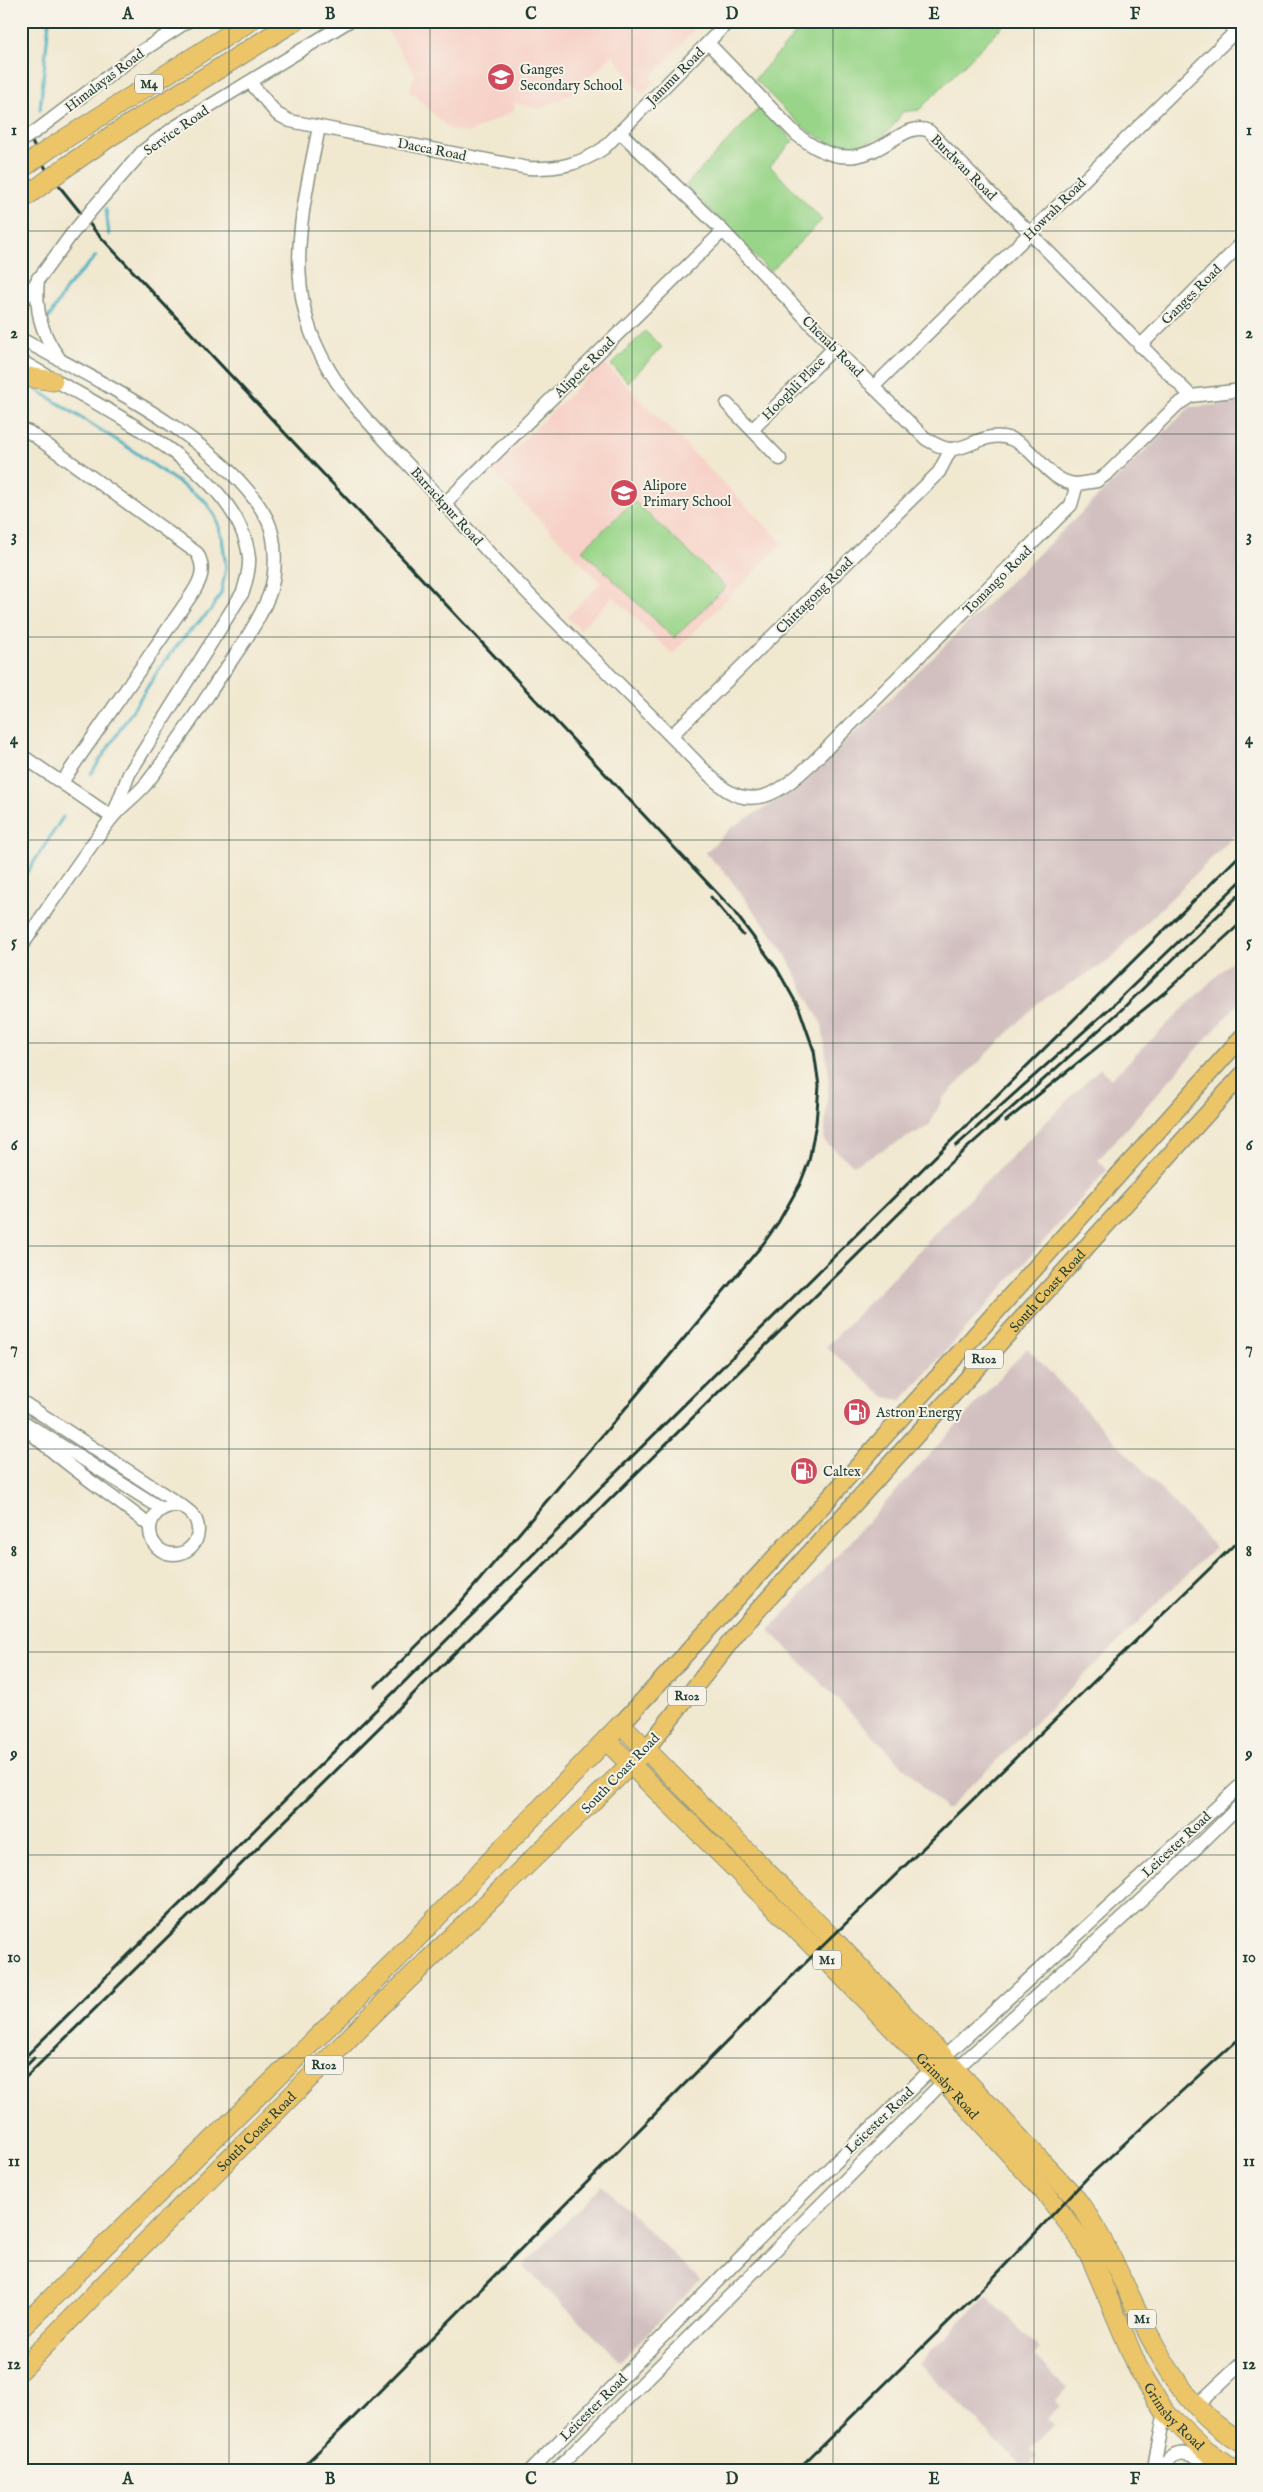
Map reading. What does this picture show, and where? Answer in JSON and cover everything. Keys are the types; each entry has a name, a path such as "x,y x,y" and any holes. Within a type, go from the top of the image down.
{"highway":[{"name":"M4","path":"21,169 49,149 250,21"},
{"name":"M4","path":"21,200 66,167 144,115 295,21"},
{"path":"21,376 54,380"},
{"name":"South Coast Road","path":"21,2328 395,1961 621,1724"},
{"name":"Grimsby Road","path":"621,1724 647,1748 944,2069 1079,2237 1092,2260 1138,2368 1165,2412 1205,2450 1233,2471"},
{"name":"Grimsby Road","path":"606,1740 1072,2193 1096,2227 1166,2366 1179,2386 1216,2427 1242,2444"},
{"name":"South Coast Road","path":"21,2370 385,2002 647,1748"},
{"path":"1079,2237 1096,2227"},
{"path":"107,2242 126,2262"}],"main road":[{"name":"South Coast Road","path":"621,1724 842,1484 1242,1037"},
{"name":"South Coast Road","path":"647,1748 738,1631 1242,1075"},
{"path":"1115,1179 1132,1196"},
{"path":"1022,1283 1040,1298"},
{"path":"987,1322 1005,1337"},
{"path":"929,1387 946,1402"},
{"path":"842,1484 856,1501"},
{"path":"693,1647 713,1664"}],"street":[{"name":"Himalayas Road","path":"21,141 139,53 171,26 188,21"},
{"name":"Service Road","path":"21,303 71,235 143,151 175,127 348,21"},
{"name":"Jammu Road","path":"620,132 729,21"},
{"path":"1226,21 1239,34"},
{"name":"Howrah Road","path":"873,387 1239,34"},
{"name":"Burdwan Road","path":"708,43 796,134 827,153 842,157 864,155 912,129 922,128 929,131 1191,396"},
{"name":"Dacca Road","path":"250,82 277,114 290,121 528,168 547,169 578,163 591,157 620,132"},
{"name":"Barrackpur Road","path":"319,127 300,226 298,256 305,312 314,340 326,366 354,406 514,579 722,787 738,795 759,797"},
{"name":"Chenab Road","path":"620,132 723,231 834,348 926,439 934,444 951,449"},
{"name":"Alipore Road","path":"445,504 723,231"},
{"name":"Ganges Road","path":"1140,346 1242,243"},
{"path":"38,278 37,310 47,342 61,361"},
{"path":"21,339 141,405 208,451 250,492 268,520 273,544 274,570 270,594 257,622 145,785 112,818 21,947"},
{"name":"Hooghli Place","path":"753,429 834,348"},
{"path":"21,361 152,436 197,472 221,496 236,518 249,559 244,592 129,774 112,818"},
{"path":"951,449 988,438 1006,438 1019,443 1058,478 1077,484 1097,481 1108,473 1177,406 1191,396 1242,390"},
{"name":"Hooghli Place","path":"727,404 753,429 780,460"},
{"path":"21,429 29,432 197,553 203,569 200,580 192,594 62,782"},
{"name":"Chittagong Road","path":"671,736 939,472 951,449"},
{"name":"Tomango Road","path":"759,797 771,794 784,787 835,742 1071,505 1077,484"},
{"path":"21,756 62,782 112,818"},
{"path":"21,1401 185,1508 191,1513 198,1527 195,1543 182,1553 166,1553 159,1550 150,1536 150,1526 156,1514 162,1509 177,1506 185,1508"},
{"path":"21,1420 162,1509"},
{"path":"21,1424 52,1453 115,1497 150,1526"},
{"name":"Leicester Road","path":"555,2471 828,2197 944,2069 1242,1784"},
{"name":"Leicester Road","path":"530,2471 814,2184 944,2069 1164,1880 1242,1803"},
{"path":"814,2184 828,2197"},
{"path":"1196,2406 1242,2363"},
{"path":"1153,2471 1165,2412"},
{"path":"1160,2471 1172,2456 1182,2453 1233,2471"}],"shaded area":[{"name":"Ganges Secondary School","path":"381,21 702,21 650,78 654,82 642,94 613,55 575,91 559,100 539,109 515,103 514,111 468,133 449,129 414,94 409,92 415,74"},
{"name":"Alipore Primary School","path":"603,362 783,543 672,654 613,596 580,630 567,617 601,583 492,471"},
{"path":"1242,403 1242,828 1107,962 1039,1002 943,1098 929,1126 853,1165 824,1141 829,1076 822,1025 782,948 724,871 705,853 732,827 799,787 1190,407"},
{"path":"1242,951 1242,999 1098,1160 1107,1170 903,1399 885,1397 826,1347 958,1210 1100,1068 1111,1079"},
{"path":"1027,1348 1215,1547 946,1810 769,1630"},
{"path":"602,2185 700,2280 620,2361 523,2266"},
{"path":"986,2296 1040,2349 1034,2356 1067,2388 1055,2400 1060,2406 1047,2418 1054,2425 1030,2449 1036,2455 1024,2468 919,2364"}],"green space":[{"path":"807,21 1008,21 919,110 902,112 889,130 876,140 853,147 843,147 830,143 806,129 755,79"},
{"path":"761,106 793,141 770,166 822,220 770,272 686,185"},
{"path":"645,331 662,347 628,382 611,365"},
{"path":"634,501 726,587 674,638 582,550"}],"waterway":[{"path":"40,110 49,21"},
{"path":"106,209 109,235"},
{"path":"48,319 68,286 96,256"},
{"path":"31,386 129,448 205,501 216,518 222,537 226,568 221,593 211,610 186,635 164,662 91,774"},
{"path":"21,882 63,817"}],"railway":[{"path":"21,121 47,171 96,232 733,910 777,969 799,1008 814,1051 819,1086 816,1123 809,1161 800,1184 778,1223 763,1244 459,1604 375,1687"},
{"path":"21,2061 1242,853"},
{"path":"956,1146 1110,1008 1242,880"},
{"path":"21,2082 949,1164 1118,1013 1242,892"},
{"path":"711,897 743,935"},
{"path":"1006,1121 1164,993 1242,922"},
{"path":"298,2471 796,1972 1242,1537"},
{"path":"796,2471 993,2278 1088,2177 1242,2036"},
{"path":"21,2071 34,2058"}],"place":[{"name":"Ganges Secondary School","path":"501,77"},
{"name":"Alipore Primary School","path":"624,493"},
{"name":"Astron Energy","path":"857,1412"},
{"name":"Caltex","path":"804,1471"}]}
